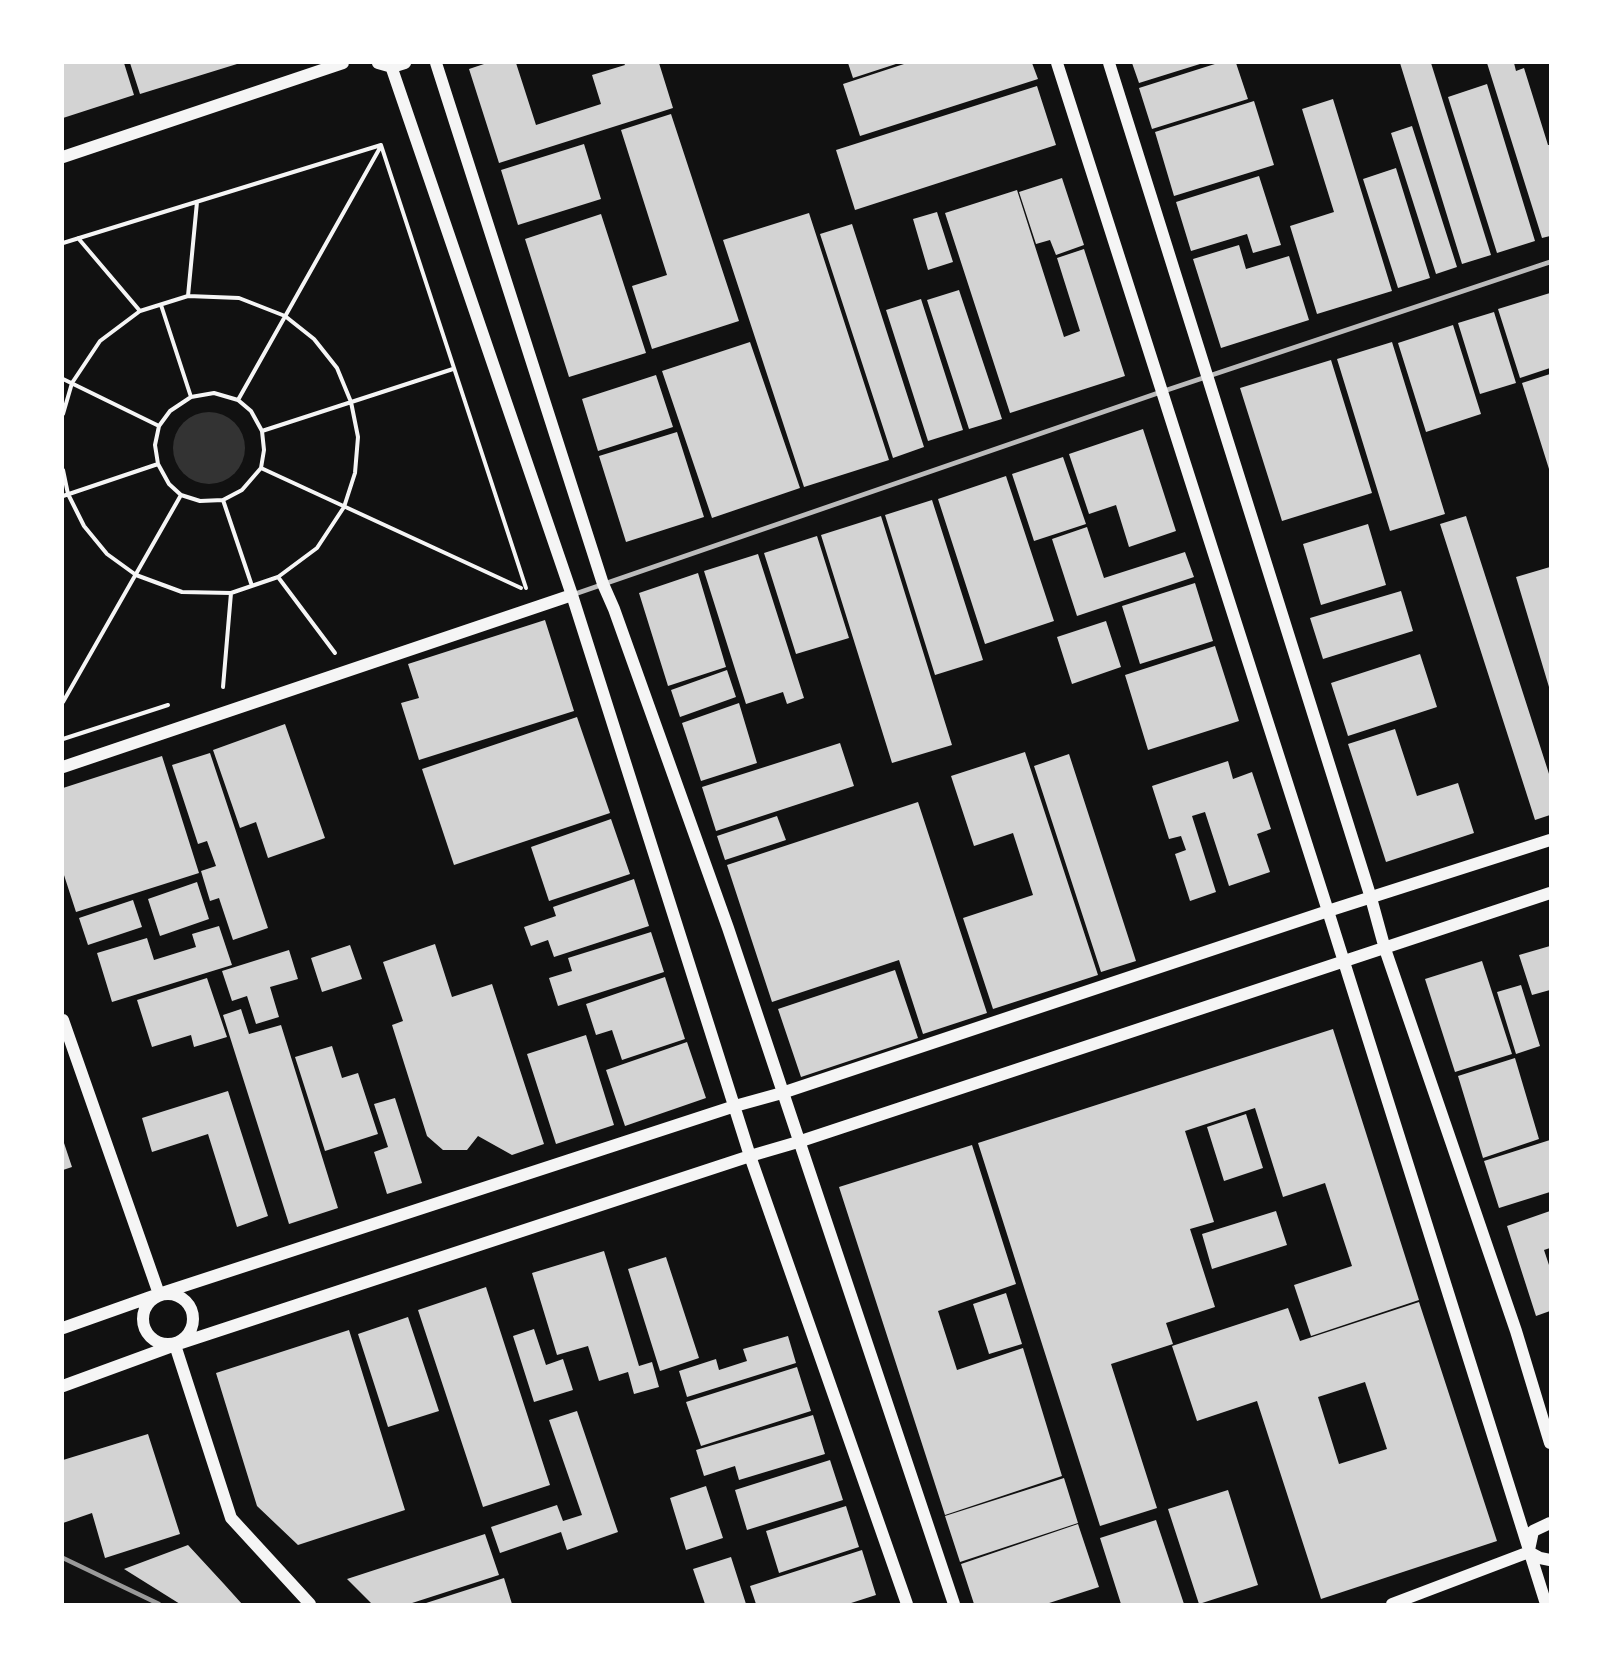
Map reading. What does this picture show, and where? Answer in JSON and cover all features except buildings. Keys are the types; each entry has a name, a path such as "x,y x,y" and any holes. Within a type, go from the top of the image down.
{"main road":[{"path":"63,157 343,63"},
{"path":"378,63 391,65 405,63"},
{"path":"436,63 603,584 728,927 954,1604"},
{"path":"1057,63 1328,911 1342,962 1546,1604"},
{"path":"1109,63 1371,898 1385,949 1516,1331 1550,1443"},
{"path":"391,65 572,595 750,1156 907,1604"},
{"path":"63,767 572,595"},
{"path":"63,1328 159,1294 735,1106 782,1093 1328,911 1550,840"},
{"path":"63,1386 175,1345 1550,893"},
{"path":"63,1020 159,1294"},
{"path":"159,1294 180,1295 193,1311 191,1332 175,1345 155,1342 143,1327 144,1307 159,1294"},
{"path":"175,1345 231,1518 310,1604"},
{"path":"1529,1552 1533,1531 1550,1523"},
{"path":"1392,1604 1529,1552 1550,1560"}],"street":[{"path":"572,595 1161,392 1550,262"}],"path":[{"path":"63,243 381,145"},
{"path":"238,400 381,145"},
{"path":"381,145 527,591"},
{"path":"188,296 197,202"},
{"path":"78,238 140,311"},
{"path":"63,414 72,383 100,341 140,311 188,296 239,298 285,316 314,339 337,368 351,402 358,437 355,473 345,507 317,548 278,577 231,593 182,592 135,575 107,554 84,526 66,495 63,470"},
{"path":"161,305 191,397"},
{"path":"262,431 453,369"},
{"path":"63,379 159,426"},
{"path":"214,393 238,400 251,411 262,431 264,450 261,468 242,490 223,500 200,501 181,495 169,484 158,464 155,445 159,426 170,411 191,397 214,393"},
{"path":"66,495 158,464"},
{"path":"261,468 527,591"},
{"path":"63,702 181,495"},
{"path":"223,500 252,586"},
{"path":"278,577 334,653"},
{"path":"515,594 527,591"},
{"path":"223,687 231,593"},
{"path":"323,656 346,649"},
{"path":"213,691 234,684"},
{"path":"63,739 170,705"}],"shaded area":[{"path":"209,412 223,415 235,422 242,434 245,448 242,462 235,474 223,481 209,484 195,481 183,474 176,462 173,448 176,434 183,422 195,415"}],"railway":[{"path":"63,1558 159,1604"}]}
